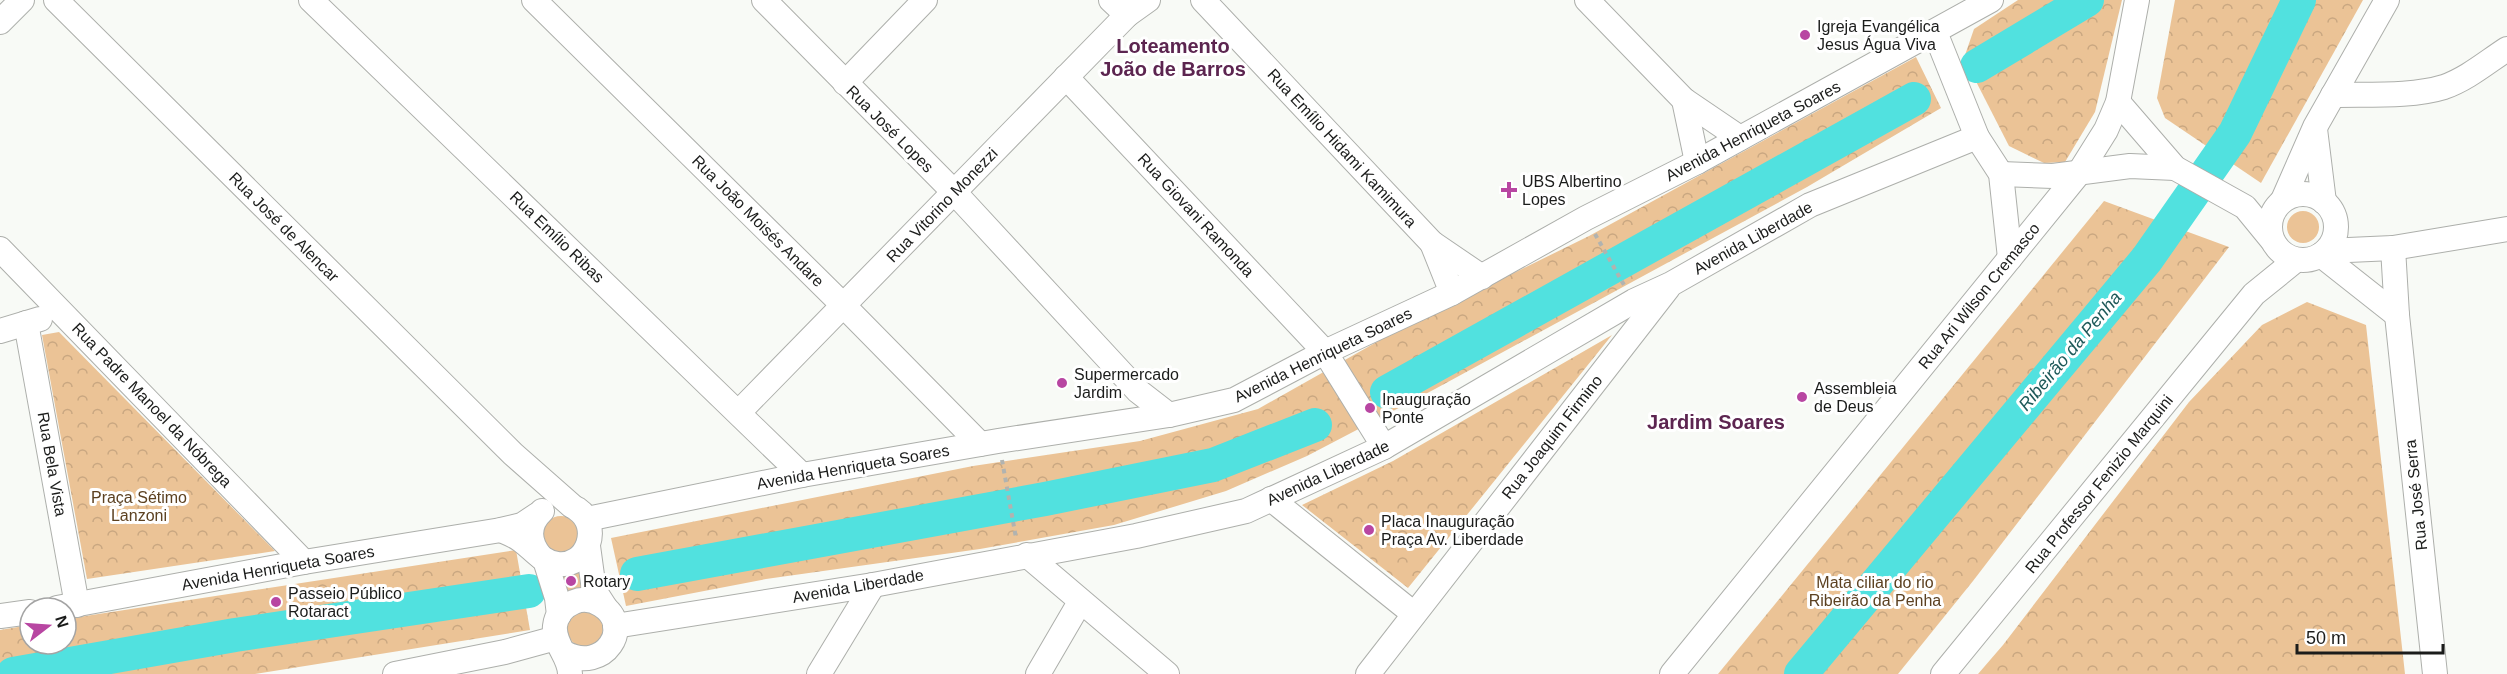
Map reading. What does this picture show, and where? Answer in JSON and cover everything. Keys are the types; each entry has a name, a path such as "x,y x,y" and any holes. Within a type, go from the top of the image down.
{"street":[{"path":"0,22 22,0"},
{"name":"Rua José de Alencar","path":"56,0 513,454"},
{"name":"Rua Emílio Ribas","path":"311,0 802,475"},
{"name":"Rua João Moisés Andare","path":"534,0 843,304 989,443"},
{"name":"Rua José Lopes","path":"764,0 955,193 1138,391 1169,416"},
{"path":"845,83 925,0"},
{"name":"Rua Vitorino Monezzi","path":"739,412 1066,77 1119,8 1149,0"},
{"name":"Rua Emílio Hidami Kamimura","path":"1203,0 1432,243 1482,277"},
{"path":"1587,0 1684,100 1740,138"},
{"name":"Avenida Henriqueta Soares","path":"579,512 989,443 1169,416 1234,399 1326,352 1452,293 1586,218 1697,162 1991,0"},
{"name":"Rua Ari Wilson Cremasco","path":"1672,674 2079,173 2106,130 2118,102 2136,0"},
{"path":"2254,294 2273,241 2269,229 2279,204 2315,127 2387,0"},
{"path":"1935,32 1977,137 2001,174 2010,258"},
{"path":"2333,95 2426,91 2465,77 2507,49"},
{"name":"Rua Giovani Ramonda","path":"1066,77 1326,352 1384,447"},
{"path":"1684,100 1697,162"},
{"path":"2118,102 2181,171 2239,204 2286,256 2296,260 2307,260 2324,253 2384,249 2507,229"},
{"path":"2315,127 2327,206 2336,231 2324,253"},
{"name":"Avenida Liberdade","path":"610,616 873,585 1136,536 1246,511 1384,447 1634,301 1671,284 1810,205 1977,137"},
{"path":"2001,174 2042,177 2130,166 2181,171"},
{"path":"2239,204 2279,204 2293,195 2315,196 2384,249"},
{"name":"Rua Emílio Hidami Kamimura","path":"1432,243 1452,293"},
{"name":"Rua Padre Manoel da Nóbrega","path":"0,249 304,562"},
{"name":"Rua José Serra","path":"2384,249 2397,315 2435,674"},
{"path":"2324,253 2397,315"},
{"path":"2254,294 2296,260"},
{"name":"Rua Joaquim Firmino","path":"1368,674 1671,284"},
{"name":"Rua Professor Fenizio Marquini","path":"1943,674 2254,294"},
{"path":"0,331 62,312"},
{"name":"Rua Bela Vista","path":"26,323 66,596"},
{"path":"1133,421 1138,391"},
{"path":"513,454 579,512 590,528 588,546 594,590 610,616 612,642 595,674"},
{"path":"513,454 532,489 539,513"},
{"path":"1271,499 1414,614"},
{"path":"562,645 557,598 543,559 531,542 530,532 539,513 553,505 579,512"},
{"name":"Avenida Henriqueta Soares","path":"78,604 304,562 501,530 522,525 539,513"},
{"path":"501,530 520,540 543,559 558,564 576,560 588,546"},
{"path":"1023,556 1167,674"},
{"path":"819,674 873,585"},
{"path":"562,645 568,605 587,600 610,616"},
{"path":"1038,674 1080,602"},
{"path":"0,616 18,614"},
{"path":"395,674 505,652 562,645 582,660 592,659 608,650"}],"path":[{"path":"1603,248 1619,277"},
{"path":"989,443 1023,556"}],"green space":[{"path":"2018,0 2122,0 2095,112 2065,162 2044,163 2009,146 1964,58 1974,29"},
{"path":"2175,0 2363,0 2261,183 2165,118 2157,98"},
{"path":"1916,57 1941,108 1807,187 1435,389 1307,456 1226,491 1114,525 980,549 766,579 626,606 611,538 973,466 1140,441 1258,409 1398,330 1589,236"},
{"name":"Mata ciliar do rio Ribeirão da Penha","path":"2104,201 2229,247 1973,581 1898,674 1718,674"},
{"path":"2303,211 2314,216 2319,227 2314,238 2303,243 2292,238 2287,227 2292,216"},
{"path":"2307,302 2366,325 2405,674 1978,674 2003,645 2189,402 2262,325"},
{"name":"Praça Sétimo Lanzoni","path":"59,332 275,551 87,579 42,335"},
{"path":"1612,335 1408,588 1302,505 1393,461"},
{"path":"561,516 574,521 579,534 574,547 561,552 548,547 543,534 548,521"},
{"path":"516,550 530,630 255,674 0,674 0,630 18,627 18,656 78,656 78,617"},
{"path":"580,566 586,593 562,598 556,572"},
{"path":"585,611 598,616 603,629 598,642 585,647 572,642 567,629 572,616"}],"waterway":[{"path":"1977,66 2087,0"},
{"name":"Ribeirão da Penha","path":"1801,674 2147,259 2235,133 2299,0"},
{"path":"1387,392 1914,99"},
{"path":"637,574 1045,499 1213,465 1315,425"},
{"path":"13,674 235,635 529,591"}],"place":[{"name":"Igreja Evangélica Jesus Água Viva","path":"1805,35"},
{"name":"UBS Albertino Lopes","path":"1509,190"},
{"name":"Supermercado Jardim","path":"1062,383"},
{"name":"Assembleia de Deus","path":"1802,397"},
{"name":"Inauguração Ponte","path":"1370,408"},
{"name":"Placa Inauguração Praça Av. Liberdade","path":"1369,530"},
{"name":"Rotary","path":"571,581"},
{"name":"Passeio Público Rotaract","path":"276,602"}],"district":[{"name":"Loteamento João de Barros","path":"1173,58"},
{"name":"Jardim Soares","path":"1716,422"}]}
